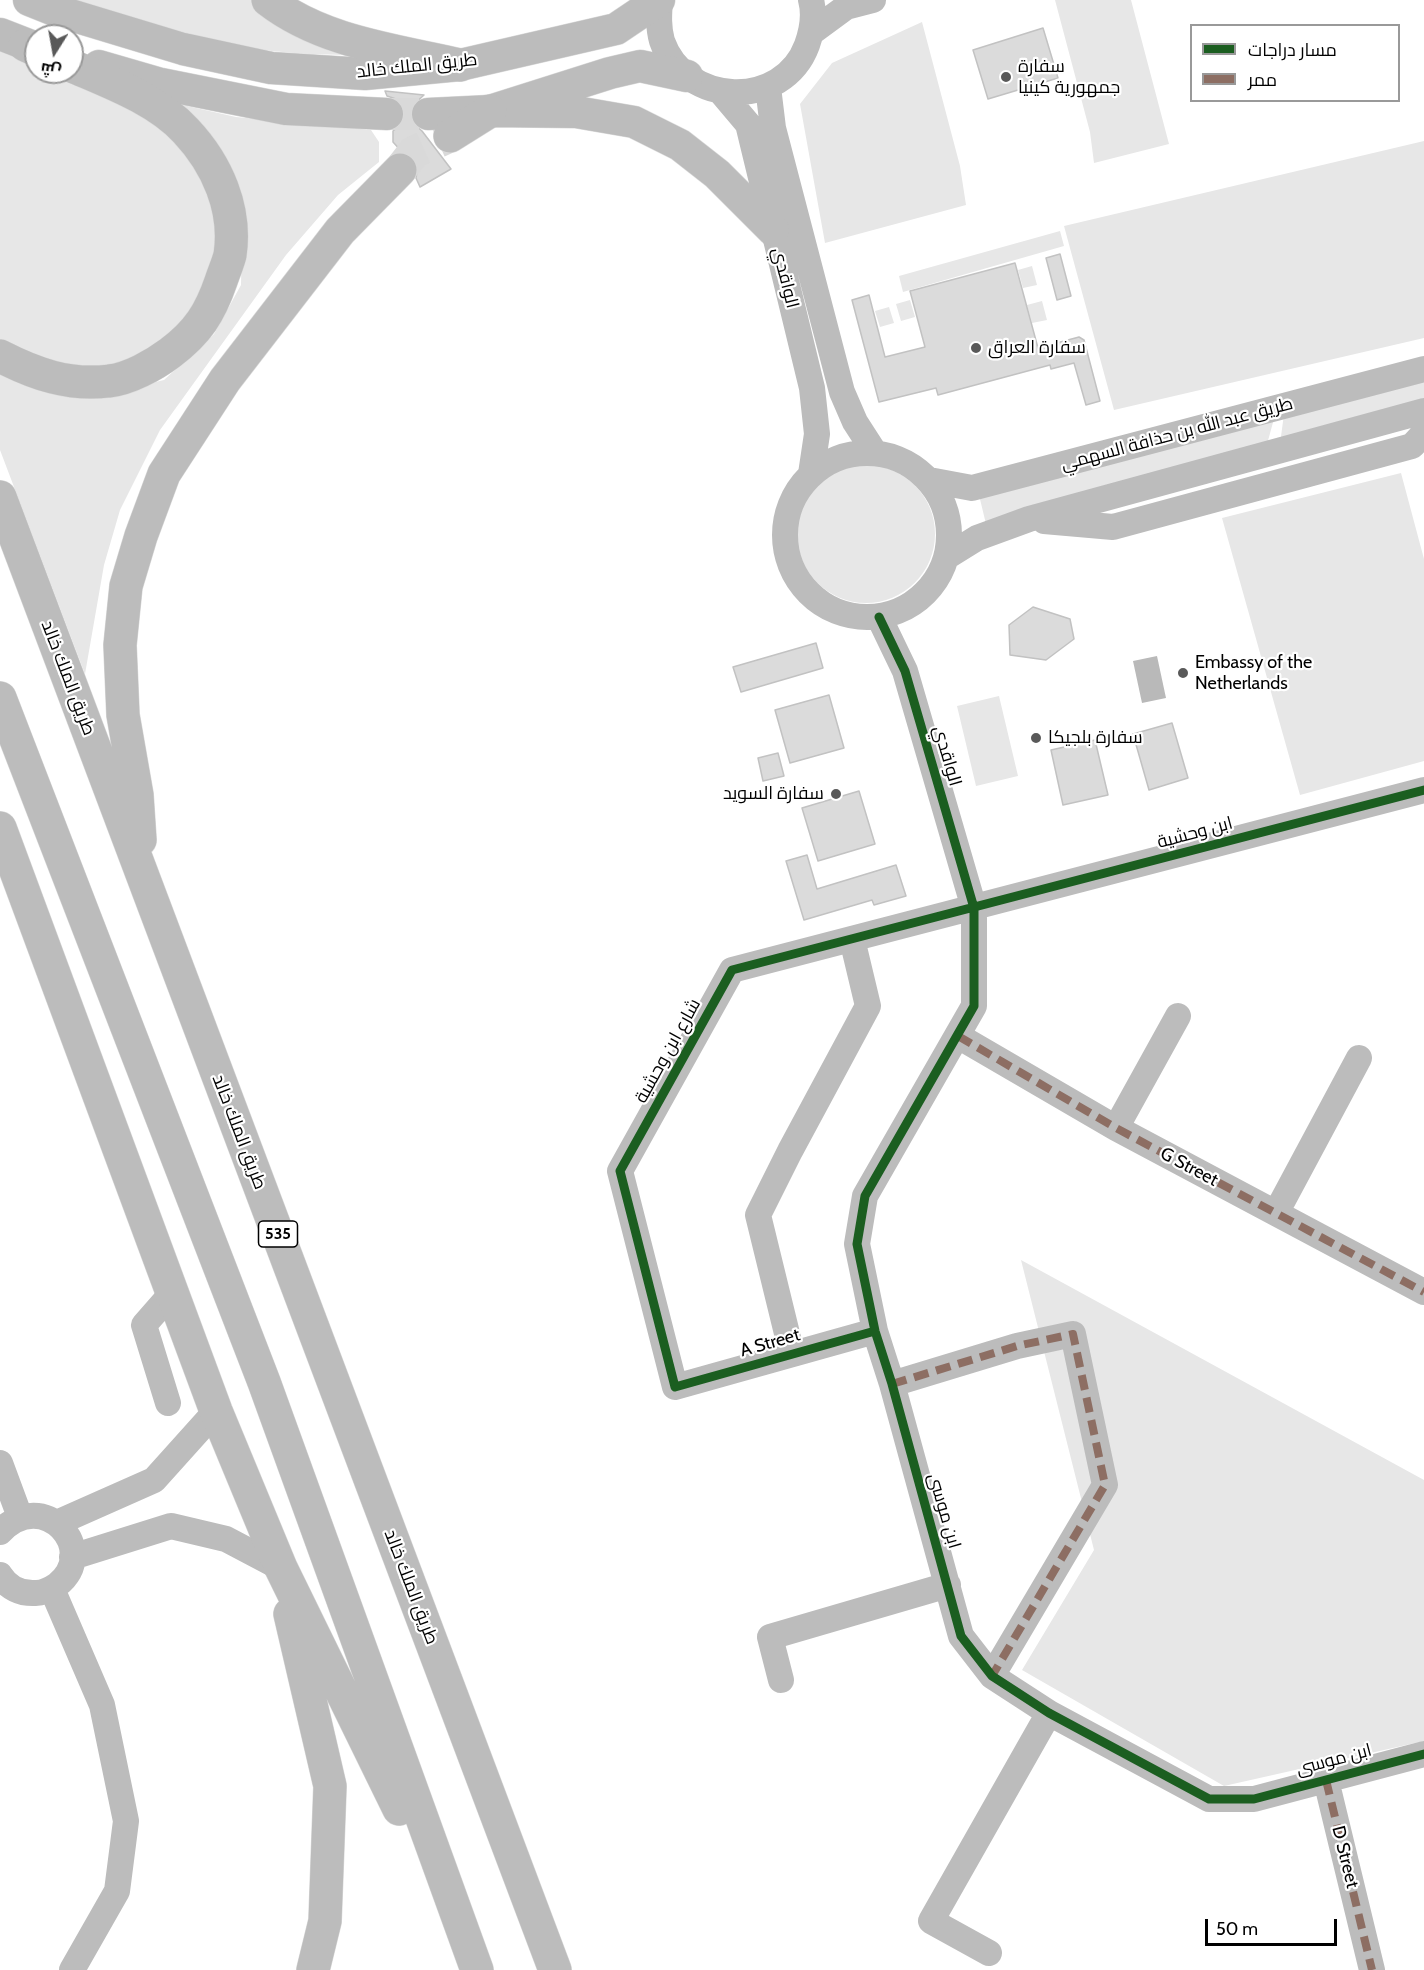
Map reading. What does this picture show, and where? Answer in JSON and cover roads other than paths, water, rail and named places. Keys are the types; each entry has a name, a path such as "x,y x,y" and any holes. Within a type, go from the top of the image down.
{"highway":[{"path":"268,0 285,13 348,40 460,65"},
{"path":"0,356 29,371 67,382 110,381 152,366 190,338 213,305 230,255 231,221 223,187 208,159 185,130 158,109 123,88 84,71"},
{"path":"439,125 490,111"},
{"path":"141,872 137,795 123,715 120,645 126,586 141,536 164,474 225,380 340,231 400,170"},
{"name":"طريق الملك خالد","path":"0,497 555,1970"},
{"path":"0,698 264,1382 475,1964"},
{"path":"0,828 216,1410 281,1568 475,1964"},
{"path":"281,1568 300,1661 330,1786 325,1921 313,1970"}],"main road":[{"name":"طريق الملك خالد","path":"29,0 54,10 183,49 271,68 365,74 460,65 616,29 659,0"},
{"path":"84,62 161,84 286,109 387,114"},
{"path":"490,111 610,73 640,66 687,76"},
{"path":"490,111 576,112 634,122 680,145 717,174 773,230"}],"street":[{"path":"659,0 658,20 663,41 672,60 687,76 703,86 721,92 737,93 753,92 768,87 788,73 803,54 812,32 811,0"},
{"path":"812,32 846,7 873,0"},
{"name":"الواقدي","path":"768,87 773,129 842,392 855,422 875,453"},
{"name":"الواقدي","path":"721,92 748,124 812,388 817,434 811,474"},
{"name":"طريق عبد الله بن حذافة السهمي","path":"929,480 972,488 1424,369"},
{"path":"948,556 977,538 1029,519 1424,411"},
{"path":"1029,519 1113,528 1412,446 1424,433"},
{"path":"875,453 905,461 929,480 944,502 950,529 948,556 939,578 923,596 891,613 853,616 828,608 808,592 793,570 785,545 786,519 795,495 811,474 841,456 875,453"},
{"name":"الواقدي","path":"891,613 905,671 974,908"},
{"name":"ابن وحشية","path":"974,908 1424,790"},
{"name":"شارع ابن وحشية","path":"675,1387 620,1171 732,970 974,908"},
{"name":"ابن موسى","path":"974,908 974,1006 865,1197 857,1244 875,1331 961,1636 992,1676 1049,1713 1209,1799 1254,1798 1424,1754"},
{"path":"792,1354 758,1215 868,1006 852,939"},
{"path":"1116,1128 1178,1016"},
{"name":"G Street","path":"958,1036 1116,1128 1424,1292"},
{"path":"1276,1213 1359,1058"},
{"path":"168,1403 144,1325 172,1293"},
{"name":"A Street","path":"675,1387 875,1331"},
{"path":"891,1384 1017,1346 1072,1334 1105,1485 992,1676"},
{"path":"57,1523 154,1480 216,1410"},
{"path":"0,1463 10,1525 39,1516 57,1523 66,1533 71,1544 72,1557 66,1575 52,1589 39,1593 26,1593 14,1589 0,1575"},
{"path":"72,1557 171,1526 226,1539 281,1568"},
{"path":"781,1680 770,1636 948,1585"},
{"path":"52,1589 102,1705 126,1821 117,1890 72,1970"},
{"path":"989,1953 931,1921 1049,1713"},
{"name":"D Street","path":"1326,1779 1372,1970"}],"tunnel":[{"path":"387,114 428,114"},
{"path":"400,170 414,152 450,136"}],"place":[{"name":"سفارة جمهورية كينيا","path":"1006,77"},
{"name":"سفارة العراق","path":"976,348"},
{"name":"Embassy of the Netherlands","path":"1183,673"},
{"name":"سفارة بلجيكا","path":"1036,738"},
{"name":"سفارة السويد","path":"836,794"}]}
